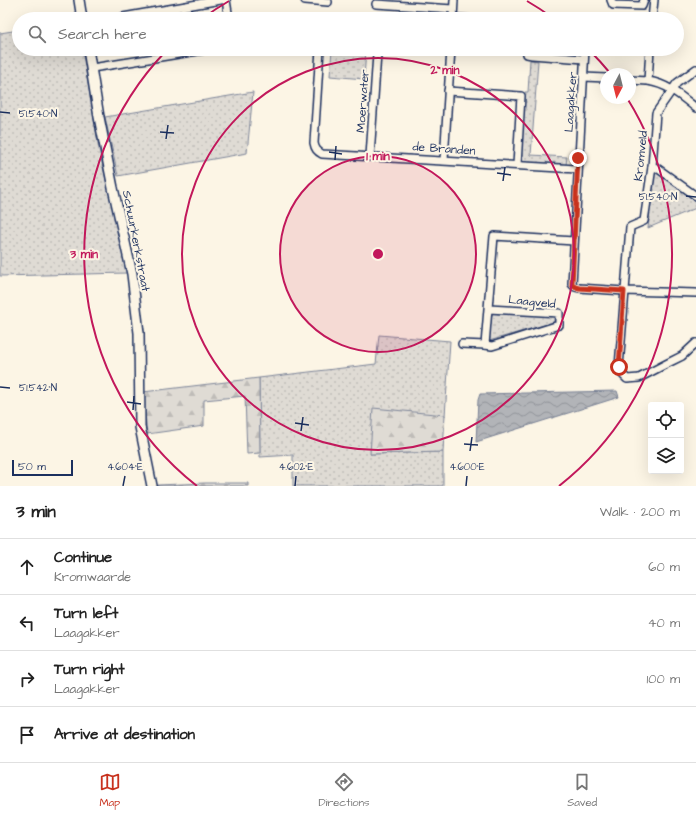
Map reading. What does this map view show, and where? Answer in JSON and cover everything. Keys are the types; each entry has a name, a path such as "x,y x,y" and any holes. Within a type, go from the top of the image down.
{"street":[{"path":"79,0 81,12"},
{"path":"151,12 221,0"},
{"path":"226,0 228,12"},
{"path":"305,0 328,2"},
{"path":"376,4 453,9 454,0"},
{"path":"611,0 613,5 642,6 644,0"},
{"path":"653,12 654,0"},
{"name":"Schuurkerkstraat","path":"89,56 101,132 132,274 139,333 140,427 152,486"},
{"path":"92,68 150,56"},
{"name":"de Branden","path":"320,56 314,143 315,148 322,154 577,169"},
{"name":"Moerwater","path":"370,156 377,56"},
{"path":"444,160 450,56"},
{"name":"Laagakker","path":"545,56 584,59"},
{"name":"Laagakker","path":"584,56 577,169 572,284 575,287 624,291 696,293"},
{"path":"648,81 650,56"},
{"name":"Kromveld","path":"624,291 630,227 644,221 652,166 656,113 678,83 696,69"},
{"path":"584,77 600,78"},
{"path":"636,80 658,82 673,90 696,108"},
{"path":"448,91 521,96 517,165"},
{"path":"652,166 696,196"},
{"path":"485,345 494,236 574,241"},
{"path":"624,291 619,367 621,373 627,378 639,378 682,356 696,343"},
{"name":"Laagveld","path":"462,344 492,346 559,325 559,314 489,309"}],"green space":[{"path":"12,31 12,56 83,56 99,149 127,273 0,276 0,33"},
{"path":"331,56 366,56 364,79 330,76"},
{"path":"530,60 538,61 531,155 567,157 566,165 520,162 525,92 528,92"},
{"path":"253,92 247,153 118,176 105,117"},
{"path":"655,171 696,201 696,208 648,228"},
{"path":"492,312 554,316 554,322 489,341"},
{"path":"379,335 450,341 445,416 370,454 443,452 443,486 293,486 293,455 260,457 259,378 376,364"},
{"path":"259,378 260,453 247,454 245,396 204,400 204,426 147,434 143,392"},
{"path":"373,408 445,415 443,452 370,454"},
{"path":"248,483 248,486 158,486 158,485"}],"water":[{"path":"617,391 619,397 476,442 478,400 480,394"}],"route":[{"path":"578,158 572,284 579,288 624,291 619,367"}]}
